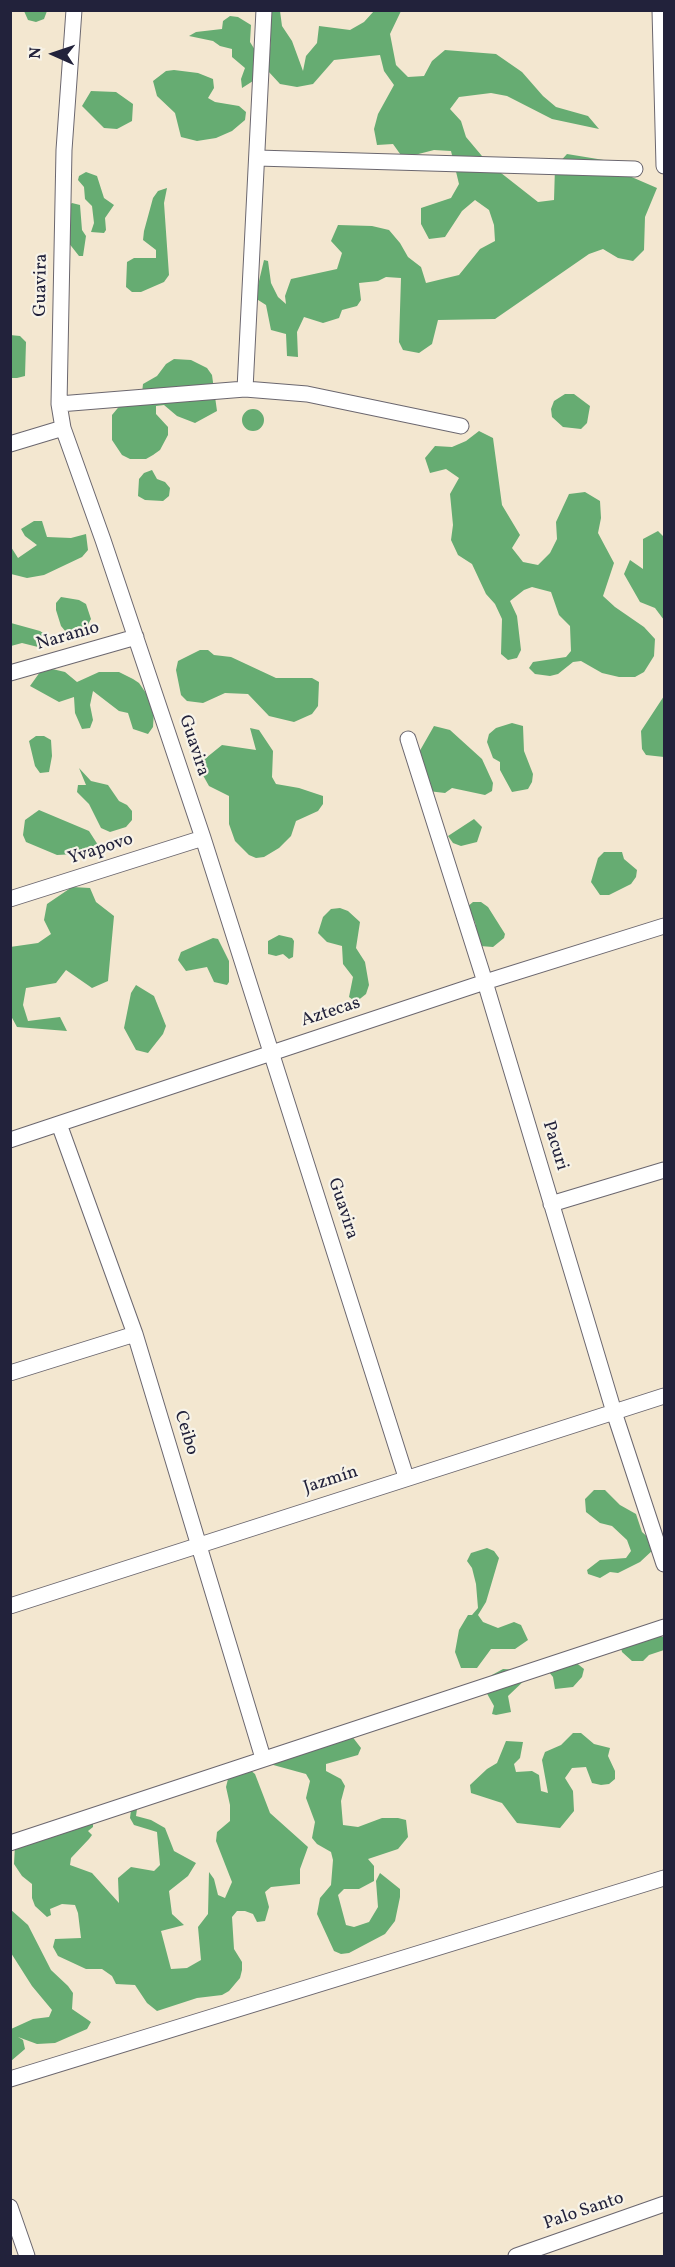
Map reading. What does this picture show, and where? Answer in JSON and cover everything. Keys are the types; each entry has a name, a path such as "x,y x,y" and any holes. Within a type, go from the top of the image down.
{"street":[{"name":"Guavira","path":"74,10 64,150 59,404 63,428 203,838 406,1478"},
{"path":"245,389 264,10"},
{"path":"660,10 664,166"},
{"path":"257,158 634,169"},
{"path":"59,404 245,389 307,394 461,426"},
{"path":"10,444 63,428"},
{"name":"Naranio","path":"10,674 136,637"},
{"name":"Pacuri","path":"408,739 485,982 614,1412 664,1564"},
{"name":"Yvapovo","path":"10,899 203,838"},
{"name":"Aztecas","path":"10,1140 485,982 664,926"},
{"name":"Ceibo","path":"59,1124 135,1334 263,1758"},
{"path":"551,1204 664,1170"},
{"path":"10,1373 135,1334"},
{"name":"Jazmín","path":"10,1606 664,1396"},
{"path":"10,1843 263,1758 347,1734 664,1627"},
{"path":"10,2079 664,1878"},
{"name":"Palo Santo","path":"516,2256 664,2204"},
{"path":"10,2207 27,2256"}],"green space":[{"path":"24,11 47,11 44,19 36,22 28,20"},
{"path":"268,11 280,11 282,26 292,41 303,71 306,56 317,43 319,26 350,30 364,22 374,11 401,11 390,34 396,65 408,77 424,76 432,61 445,50 496,54 522,72 556,107 588,116 599,129 552,119 507,96 491,93 459,97 450,109 461,121 466,137 487,162 538,202 554,200 555,167 567,154 616,162 627,175 657,188 645,217 644,250 633,261 618,258 603,249 589,254 495,319 438,320 432,344 419,353 403,350 399,342 401,278 386,277 378,281 359,283 361,300 357,306 342,310 339,318 323,323 304,317 297,332 298,357 287,356 286,334 271,330 266,305 255,298 264,260 268,261 271,283 278,297 286,304 285,296 291,279 337,269 342,253 331,241 338,225 372,226 389,230 408,257 421,267 426,283 459,275 480,249 495,241 494,225 489,210 475,200 462,211 445,237 429,239 421,224 421,208 451,198 459,184 451,151 434,150 403,158 393,144 377,145 374,129 378,114 394,85 384,71 380,55 334,60 313,84 297,87 280,84 268,71 271,38"},
{"path":"230,16 238,17 251,25 250,42 255,50 253,81 242,88 241,79 245,68 232,57 232,49 220,46 213,41 189,36 196,32 222,29 223,21"},
{"path":"166,71 198,73 213,79 214,88 208,98 215,102 239,106 246,112 245,120 232,131 216,138 197,141 181,137 175,113 157,96 153,81"},
{"path":"91,91 116,92 133,104 132,121 117,129 104,128 82,106"},
{"path":"86,172 97,176 104,198 114,205 105,218 104,233 91,232 94,223 92,206 85,199 84,187 78,180 79,176"},
{"path":"167,188 164,203 169,275 164,282 141,292 132,292 126,287 127,262 134,258 156,258 156,250 143,240 144,231 153,198 158,191"},
{"path":"72,203 80,205 82,230 86,236 83,256 79,256 68,242 67,235 70,226 68,206"},
{"path":"10,335 20,336 26,342 25,376 11,378"},
{"path":"174,359 191,360 207,368 212,375 217,411 195,423 177,416 164,405 156,406 156,414 168,427 168,435 160,450 153,455 146,459 130,459 122,455 112,440 112,415 122,403 142,393 143,384 157,376 166,364"},
{"path":"565,394 574,394 590,406 587,423 581,429 563,427 552,417 551,409 554,401"},
{"path":"249,409 257,409 264,416 264,424 257,431 249,431 242,424 242,416"},
{"path":"479,431 493,438 502,505 520,535 512,548 523,562 538,565 550,553 557,539 556,522 569,494 585,492 600,501 601,518 598,533 614,563 603,596 644,627 655,639 654,656 644,672 635,677 619,677 602,673 581,661 573,662 558,674 550,676 535,674 529,668 533,662 566,657 571,651 570,626 559,615 551,592 532,587 510,601 517,616 521,650 517,658 508,660 501,654 502,619 495,604 486,594 472,564 458,555 451,540 453,525 450,494 459,478 446,469 430,473 425,458 435,446 452,447 466,441"},
{"path":"152,470 157,479 165,482 170,488 169,496 163,501 145,500 138,496 139,479 144,473"},
{"path":"34,521 42,521 47,537 71,538 86,534 88,550 82,557 44,575 27,578 11,574 11,547 18,558 37,545 25,536 21,529"},
{"path":"658,531 664,537 664,620 655,608 640,602 624,574 630,560 643,569 643,539"},
{"path":"61,597 79,600 86,604 91,619 83,634 66,632 61,626 56,603"},
{"path":"11,623 40,631 46,635 45,643 38,647 22,643 11,646"},
{"path":"200,650 231,657 276,678 312,678 319,682 318,706 312,714 294,722 269,716 248,694 225,693 203,703 187,701 181,695 176,670 178,661"},
{"path":"48,668 65,672 77,682 99,672 119,672 133,679 139,683 148,696 154,711 153,727 148,734 133,729 128,713 119,711 93,691 90,705 93,720 90,728 82,729 75,713 74,697 59,702 30,686 40,672"},
{"path":"664,696 664,757 646,755 642,749 641,731"},
{"path":"512,723 523,726 524,751 533,774 528,789 512,792 500,770 500,762 493,758 487,742 489,734 496,728"},
{"path":"434,726 450,730 482,759 493,783 492,791 485,795 452,788 445,793 428,791 418,754"},
{"path":"250,728 259,730 273,751 272,777 276,784 299,788 323,796 323,804 318,811 296,821 291,836 279,848 264,857 256,858 249,855 235,841 229,824 229,796 209,786 200,770 201,762 222,745 256,750"},
{"path":"36,736 44,736 51,740 52,756 49,772 40,773 35,766 29,741"},
{"path":"79,768 91,781 108,785 119,801 132,811 132,820 126,827 110,832 101,828 89,804 77,792 78,785 86,785"},
{"path":"39,810 89,831 98,845 94,853 57,855 26,842 23,835 25,820"},
{"path":"474,819 482,827 477,842 461,846 453,843 448,836"},
{"path":"604,852 622,852 624,859 637,870 636,877 631,884 609,895 600,895 591,882 598,858"},
{"path":"72,887 90,888 96,902 114,916 108,981 92,988 66,970 56,983 26,988 23,1005 28,1021 60,1017 67,1031 17,1027 11,1016 10,947 38,943 51,934 44,920 47,904"},
{"path":"473,902 481,902 488,907 505,934 504,938 493,947 480,946 475,922 467,907"},
{"path":"340,908 348,911 360,922 356,948 365,962 369,985 366,994 356,1002 349,997 353,977 343,964 342,946 327,942 318,933 323,917 331,909"},
{"path":"279,935 292,938 294,941 293,957 289,959 283,954 276,956 268,954 268,941"},
{"path":"213,938 218,939 229,961 227,985 214,982 207,967 186,971 178,960 181,952"},
{"path":"136,985 154,996 166,1026 163,1034 148,1053 136,1050 124,1028 131,993"},
{"path":"594,1490 605,1490 620,1505 636,1514 642,1532 652,1541 654,1549 640,1562 618,1573 610,1572 600,1578 588,1574 587,1570 600,1560 626,1558 631,1551 627,1540 612,1526 600,1523 586,1512 585,1499"},
{"path":"487,1548 494,1551 499,1558 486,1602 478,1615 483,1622 498,1628 514,1622 521,1625 528,1640 515,1649 491,1649 477,1668 461,1668 455,1652 459,1630 468,1615 472,1615 478,1608 476,1584 472,1568 467,1561 471,1553"},
{"path":"654,1635 664,1637 664,1650 649,1655 643,1661 632,1661 622,1652 621,1648"},
{"path":"574,1661 584,1669 582,1677 573,1687 555,1689 553,1677 548,1671"},
{"path":"503,1669 520,1670 529,1676 508,1696 511,1712 496,1715 492,1714 494,1706 485,1690 492,1675"},
{"path":"573,1733 581,1733 594,1744 610,1748 608,1756 615,1771 615,1779 609,1784 592,1783 586,1767 572,1768 565,1778 573,1791 574,1811 560,1828 517,1823 502,1803 471,1793 470,1785 497,1763 506,1741 523,1742 520,1758 514,1764 516,1772 532,1771 539,1775 541,1791 548,1793 542,1760 545,1752 561,1745"},
{"path":"351,1735 361,1748 358,1755 326,1764 326,1771 341,1779 345,1786 341,1801 343,1825 358,1827 382,1818 398,1818 406,1820 408,1837 398,1849 368,1859 374,1866 374,1881 359,1889 344,1889 338,1895 346,1925 354,1927 369,1922 378,1907 376,1881 380,1873 400,1889 395,1921 385,1934 349,1953 341,1954 334,1951 317,1914 320,1898 331,1885 333,1860 331,1852 317,1844 312,1838 315,1822 306,1798 310,1781 306,1774 266,1763"},
{"path":"241,1768 249,1769 255,1774 270,1813 308,1847 300,1869 300,1884 271,1887 265,1892 269,1907 265,1921 257,1922 253,1914 245,1911 237,1911 232,1917 234,1949 242,1962 242,1970 240,1978 229,1991 222,1995 197,1998 157,2011 147,2003 135,1985 116,1984 112,1976 102,1969 86,1969 58,1956 53,1947 55,1939 81,1938 75,1905 62,1904 50,1909 51,1915 47,1917 35,1906 32,1898 32,1884 22,1876 14,1864 15,1845 93,1823 93,1827 88,1831 92,1835 71,1858 70,1865 92,1873 119,1903 118,1878 131,1867 154,1871 160,1865 157,1832 134,1825 130,1818 131,1810 137,1809 136,1816 151,1820 165,1828 174,1851 196,1863 188,1876 169,1891 172,1914 184,1925 161,1931 171,1969 187,1968 201,1960 198,1927 208,1914 209,1872 214,1879 218,1895 225,1898 232,1882 216,1841 217,1832 230,1821 230,1805 226,1787 228,1779"},
{"path":"10,1909 28,1925 51,1970 73,1993 72,2009 91,2022 87,2029 55,2043 37,2044 18,2037 23,2040 25,2049 11,2061 11,2029 33,2019 49,2017 52,2010 32,1986 11,1953"}]}
